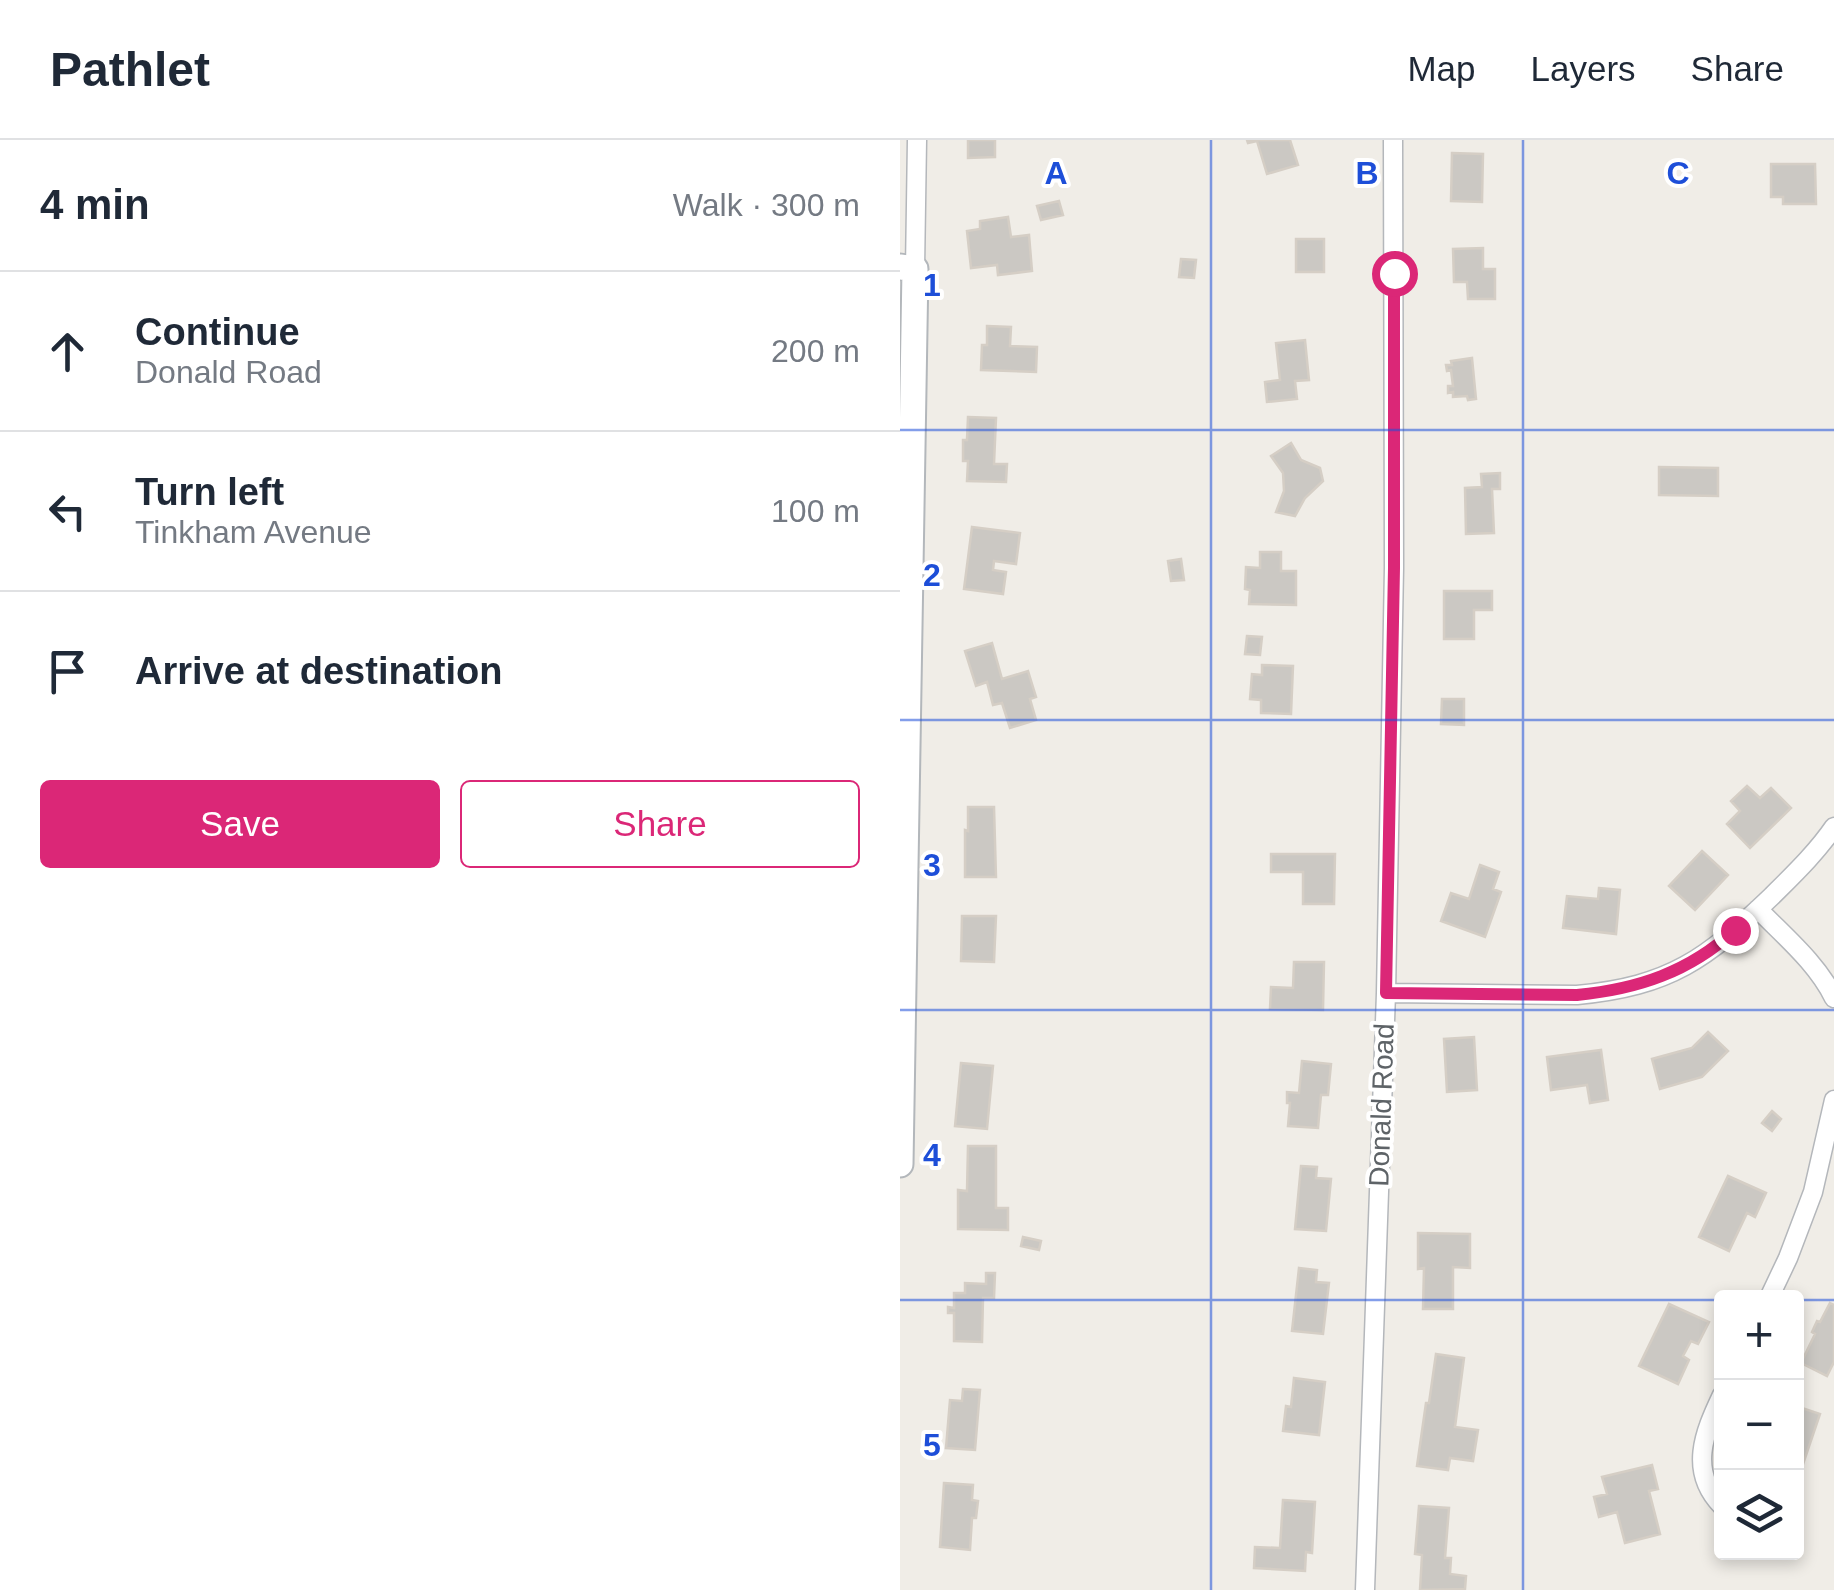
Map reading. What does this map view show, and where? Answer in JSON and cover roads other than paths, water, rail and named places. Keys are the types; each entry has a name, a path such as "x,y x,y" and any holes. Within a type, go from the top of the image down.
{"street":[{"path":"900,1164 903,740 914,442 908,268 916,140"},
{"name":"Donald Road","path":"1365,1590 1386,993 1394,568 1393,140"},
{"path":"1386,993 1577,995 1656,980 1717,946 1826,840 1834,827"},
{"path":"1758,909 1824,979 1834,998"},
{"path":"1772,1290 1814,1192 1834,1100"},
{"path":"1714,1413 1704,1436 1702,1463 1707,1486 1714,1495"}]}
